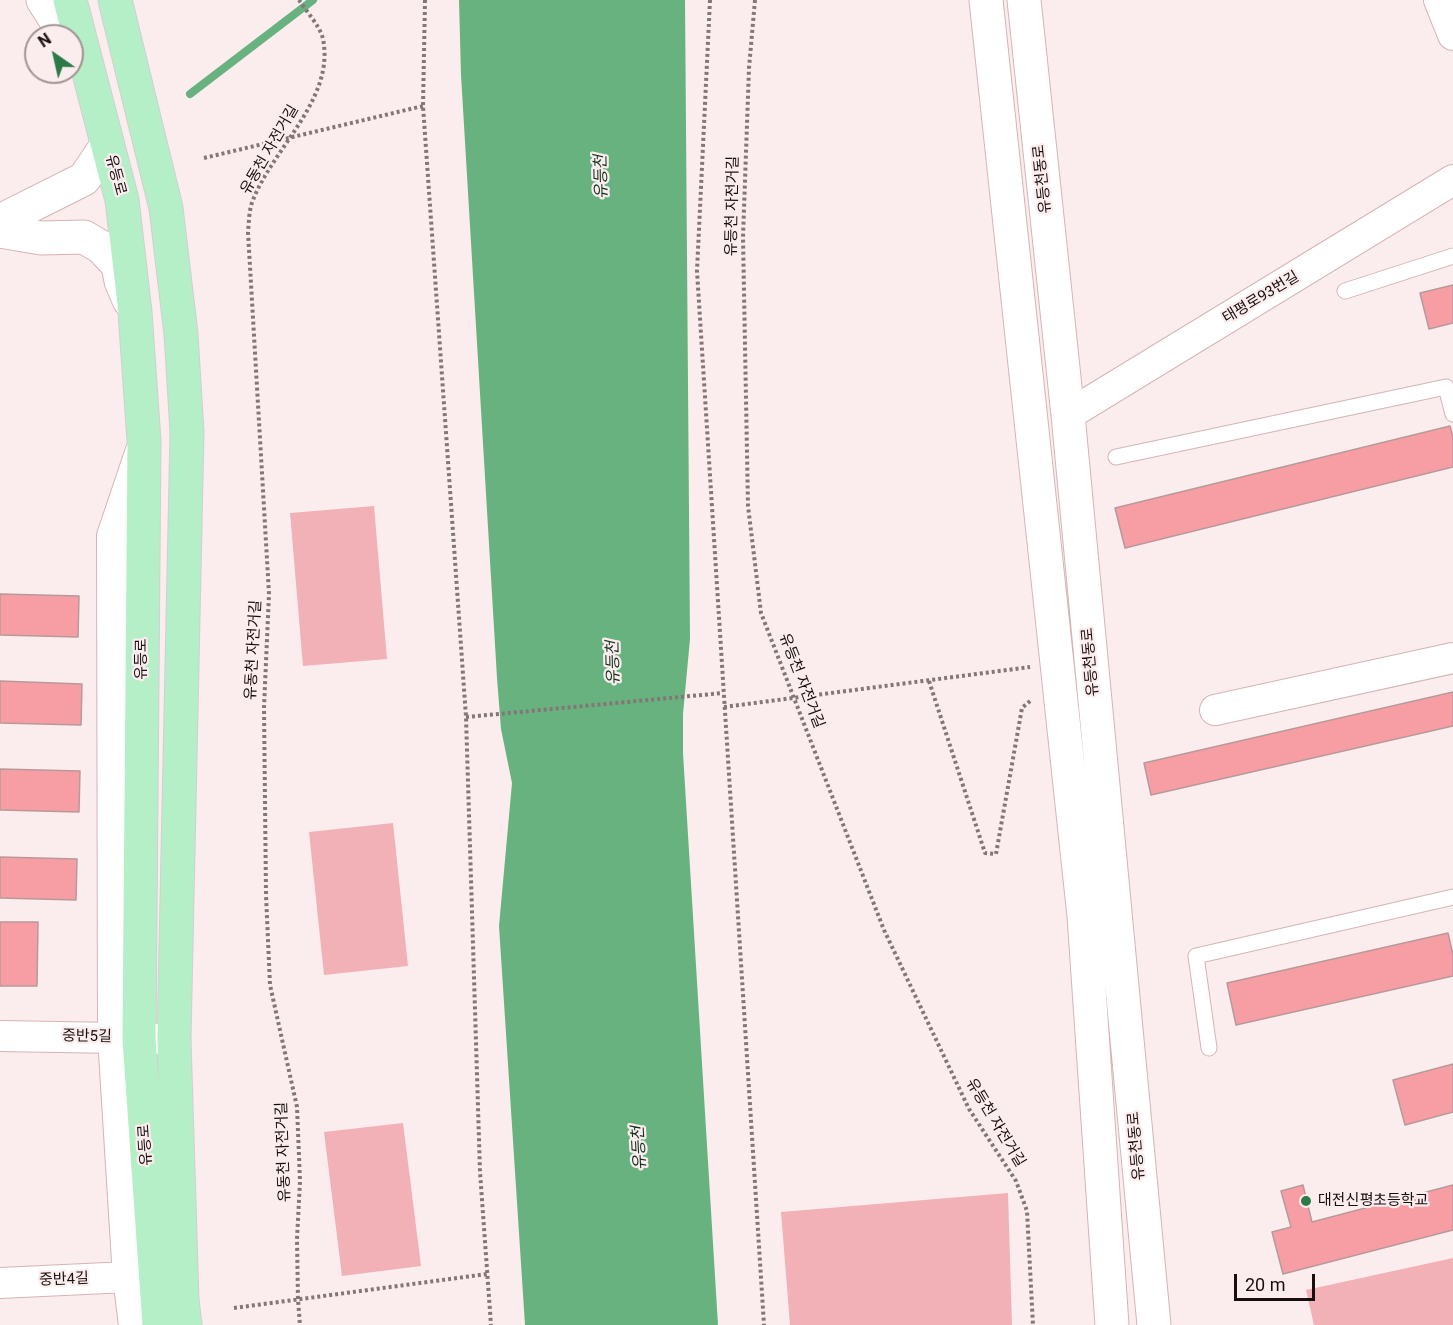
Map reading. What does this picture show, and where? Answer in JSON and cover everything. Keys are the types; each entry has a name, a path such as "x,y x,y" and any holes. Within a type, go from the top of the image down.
{"main road":[{"path":"43,0 58,24"},
{"name":"유등로","path":"70,0 74,24"},
{"name":"유등로","path":"115,0 166,208 181,334 187,432 174,1039 185,1325"},
{"path":"987,0 1084,916 1112,1325"},
{"name":"유등천동로","path":"1024,0 1068,415 1154,1325"},
{"name":"유등로","path":"84,72 122,200 135,312 144,441 126,1038 159,1325"},
{"path":"0,221 84,179 107,145"},
{"path":"0,231 41,238 84,237 102,247 118,265 121,281 135,312"},
{"path":"181,1262 196,1296 203,1325"}],"street":[{"path":"1439,0 1453,34"},
{"name":"태평로93번길","path":"1068,415 1453,180"},
{"path":"1215,710 1453,658"},
{"name":"중반5길","path":"0,1036 174,1039"},
{"path":"126,1038 128,1277 134,1325"},
{"name":"중반4길","path":"0,1283 128,1277"}],"lane":[{"path":"1345,291 1453,256"},
{"path":"1116,457 1446,387 1453,414"},
{"path":"1209,1048 1196,956 1453,897"}],"path":[{"name":"유동천 자전거길","path":"299,0 322,37 325,62 317,91 291,137 268,170 252,201 248,231 269,594 264,708 266,895 270,985 297,1107 300,1181 297,1239 300,1325"},
{"path":"425,0 423,106 466,717 480,1172 491,1325"},
{"path":"710,0 697,271 764,1325"},
{"name":"유등천 자전거길","path":"755,0 749,68 743,237 748,506 761,613 884,930 969,1109 1016,1181 1027,1211 1033,1325"},
{"path":"204,158 423,106"},
{"path":"724,707 1029,667 1029,679"},
{"path":"929,681 985,853 996,854 1022,708 1030,702 1030,690"},
{"path":"466,717 723,693"},
{"path":"234,1308 487,1274"}],"shaded area":[{"path":"374,506 387,659 303,666 290,513"},
{"path":"393,823 408,966 324,975 309,832"},
{"path":"403,1123 421,1266 342,1276 324,1132"},
{"path":"1008,1193 1012,1325 790,1325 781,1212"},
{"path":"1453,1258 1453,1325 1314,1325 1306,1290"}],"water":[{"name":"유등천","path":"459,0 685,0 690,639 683,714 683,753 718,1325 525,1325 499,926 512,783 501,729 497,678 461,75"}],"building":[{"path":"1453,285 1453,323 1429,329 1420,293"},
{"path":"1450,426 1453,437 1453,467 1125,548 1115,508"},
{"path":"0,594 79,596 78,637 0,635"},
{"path":"0,681 82,684 81,725 0,723"},
{"path":"1453,692 1453,726 1151,795 1144,763"},
{"path":"0,769 80,771 79,812 0,810"},
{"path":"0,857 77,859 76,900 0,898"},
{"path":"0,922 38,922 37,986 0,986"},
{"path":"1448,933 1453,955 1453,976 1236,1025 1227,983"},
{"path":"1453,1064 1453,1112 1405,1125 1393,1080"},
{"path":"1303,1185 1312,1222 1453,1185 1453,1230 1283,1274 1272,1232 1291,1227 1281,1191"}],"waterway":[{"path":"190,94 313,0"}],"place":[{"name":"대전신평초등학교","path":"1306,1201"}]}
